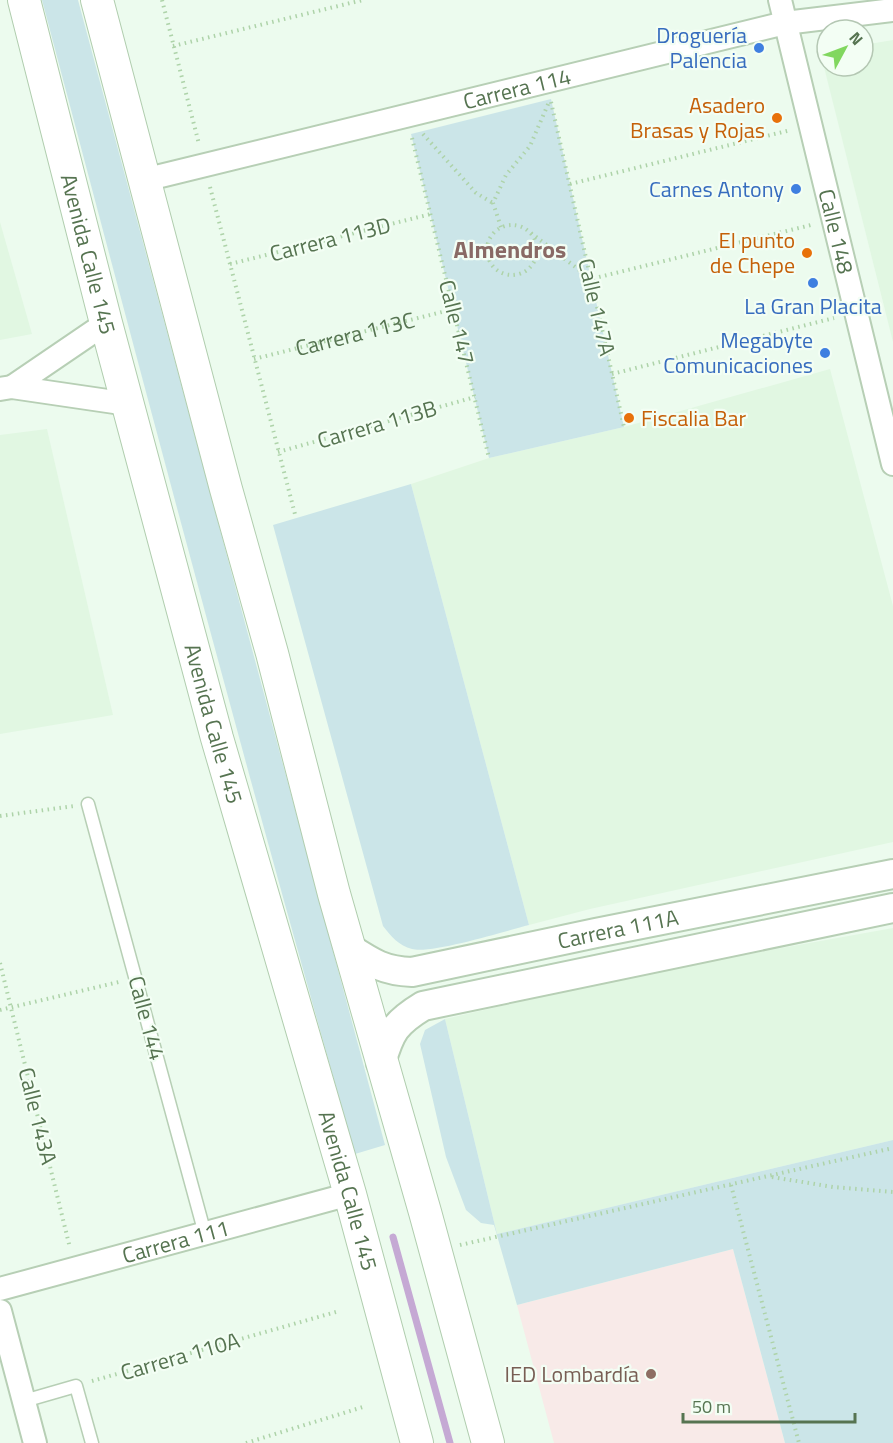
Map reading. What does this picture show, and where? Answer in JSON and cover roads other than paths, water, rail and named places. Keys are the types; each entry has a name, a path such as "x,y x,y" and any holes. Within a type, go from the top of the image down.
{"main road":[{"name":"Avenida Calle 145","path":"24,0 106,323 218,738 350,1194 417,1443"},
{"path":"97,0 349,948 488,1443"}],"street":[{"name":"Calle 148","path":"780,0 893,464"},
{"name":"Carrera 114","path":"144,180 785,23 893,10"},
{"path":"6,388 106,323"},
{"path":"6,388 128,404"},
{"name":"Carrera 111A","path":"349,948 378,966 397,972 412,972 893,874"},
{"name":"Carrera 111A","path":"381,1063 387,1042 395,1027 423,1006 893,908"},
{"name":"Carrera 111","path":"0,1289 350,1194"},
{"path":"0,1311 35,1443"}],"lane":[{"name":"Calle 144","path":"88,804 205,1234"},
{"path":"24,1401 76,1386 92,1443"}],"waterway":[{"path":"393,1237 450,1443"}],"place":[{"name":"Droguería Palencia","path":"759,48"},
{"name":"Asadero Brasas y Rojas","path":"777,118"},
{"name":"Carnes Antony","path":"796,189"},
{"name":"El punto de Chepe","path":"807,253"},
{"name":"La Gran Placita","path":"813,283"},
{"name":"Megabyte Comunicaciones","path":"825,353"},
{"name":"Fiscalia Bar","path":"629,418"},
{"name":"IED Lombardía","path":"651,1374"}],"district":[{"name":"Almendros","path":"510,250"}]}
